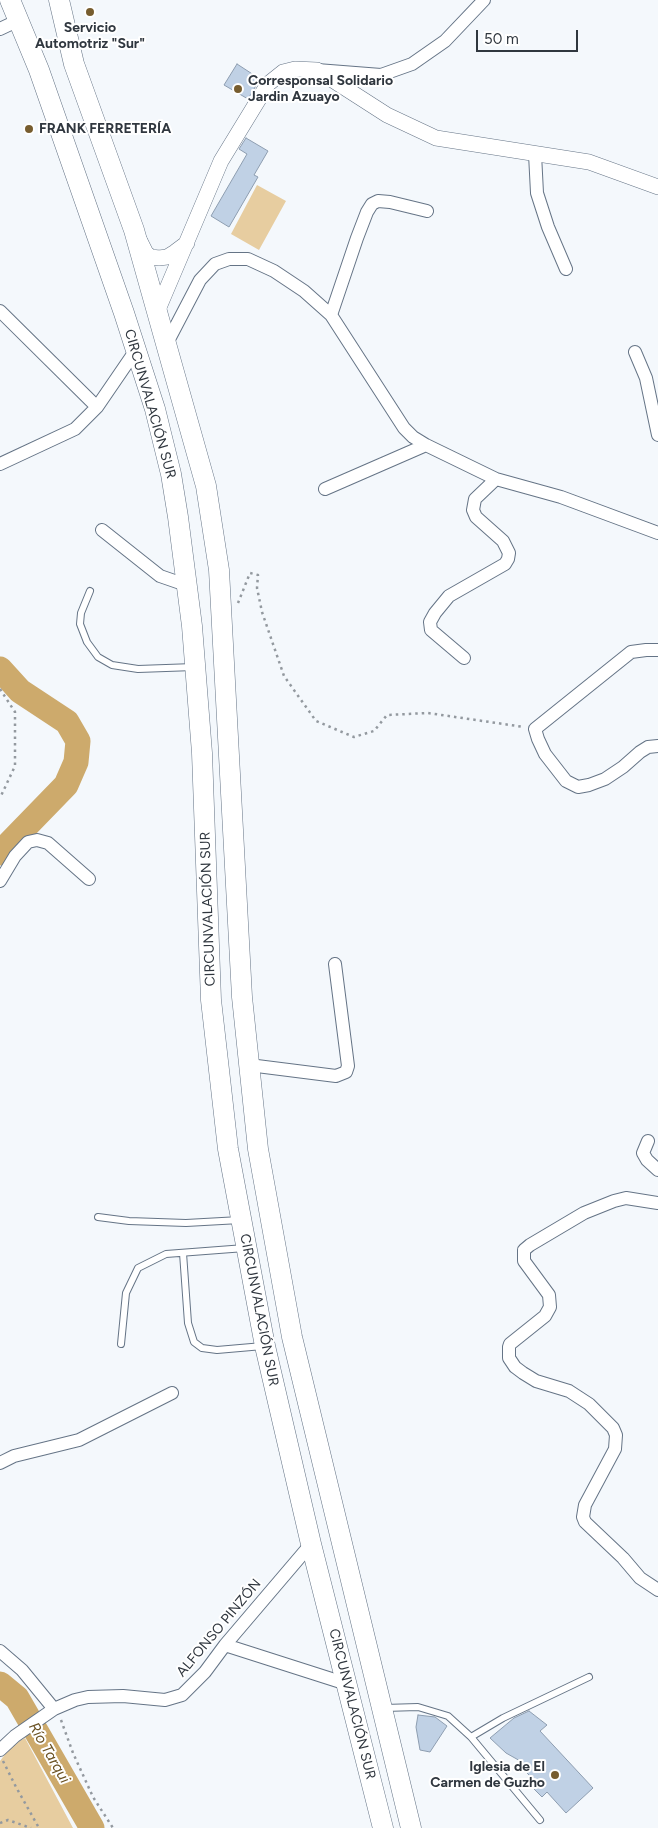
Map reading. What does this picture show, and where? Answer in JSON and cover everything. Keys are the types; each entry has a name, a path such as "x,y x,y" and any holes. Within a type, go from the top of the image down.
{"highway":[{"name":"CIRCUNVALACIÓN SUR","path":"10,0 39,70 136,350 155,408 171,474 178,517 195,667 202,753 211,1000 228,1150 265,1346 383,1828"},
{"name":"CIRCUNVALACIÓN SUR","path":"59,0 74,64 134,230 206,486 219,570 242,997 258,1149 292,1337 412,1828"}],"street":[{"path":"157,312 221,161 268,84 283,72 295,69 381,75 412,64 444,40 484,0"},
{"path":"0,29 19,20"},
{"path":"317,70 387,115 436,138 589,162 658,187"},
{"path":"535,154 537,194 548,227 566,269"},
{"path":"331,315 357,238 372,204 390,202 427,212"},
{"path":"134,230 146,253 151,257 167,257 188,242"},
{"path":"166,345 200,280 215,264 230,258 248,259 274,271 304,291 331,315 404,428 413,437 496,479 561,497 658,533"},
{"path":"0,311 97,407"},
{"path":"0,464 75,429 97,407 136,350"},
{"path":"636,352 646,378 658,435"},
{"path":"325,489 426,445"},
{"path":"464,658 431,630 430,622 434,613 449,596 505,564 508,559 509,552 503,541 476,517 473,510 475,499 496,479"},
{"path":"102,530 160,576 186,585"},
{"path":"658,650 631,652 535,728 545,754 566,781 578,787 606,779 640,752 648,747 658,746"},
{"path":"0,880 15,856 28,842 37,840 48,843 89,879"},
{"path":"249,1066 336,1076 346,1072 348,1066 335,964"},
{"path":"648,1142 643,1153 647,1160 658,1170"},
{"path":"658,1203 626,1198 614,1201 584,1213 524,1250 524,1261 549,1295 550,1307 545,1316 510,1344 508,1353 515,1367 523,1373 536,1380 569,1391 589,1404 612,1428 616,1435 615,1449 585,1505 585,1522 640,1578 658,1590"},
{"path":"0,1463 14,1456 79,1440 172,1393"},
{"name":"ALFONSO PINZÓN","path":"0,1750 15,1736 54,1708 65,1703 88,1697 123,1696 164,1700 182,1695 204,1672 312,1544"},
{"path":"225,1645 347,1684"},
{"path":"0,1651 22,1670 54,1708"}],"lane":[{"path":"90,591 81,614 80,624 87,642 98,657 112,665 138,669 195,667"},
{"path":"98,1217 129,1221 186,1223 241,1220"},
{"path":"121,1344 126,1293 138,1268 166,1254 246,1248"},
{"path":"183,1253 188,1323 194,1342 202,1348 217,1350 265,1346"},
{"path":"471,1737 503,1718 589,1677"},
{"path":"382,1708 418,1707 448,1716 471,1737 540,1820"}],"path":[{"path":"235,610 247,577 250,573 258,575 257,588 262,612 284,676 316,720 354,736 374,731 387,715 428,713 535,728"},
{"path":"0,689 15,712 15,766 0,798"},
{"path":"54,1708 94,1797 114,1828"},
{"path":"0,1754 39,1828"},
{"path":"0,1823 8,1820 31,1828"}],"shaded area":[{"path":"257,185 286,201 259,250 231,234"},
{"path":"25,1738 73,1828 0,1828 0,1761 12,1745"}],"building":[{"path":"237,64 260,79 248,99 224,85"},
{"path":"246,138 268,151 254,175 258,177 229,227 211,216 247,154 239,149"},
{"path":"529,1711 547,1725 540,1731 593,1788 566,1813 547,1792 542,1797 534,1789 538,1785 519,1764 522,1762 506,1753 490,1738 514,1718"},
{"path":"418,1715 435,1717 447,1726 430,1752 420,1750 416,1727"}],"waterway":[{"name":"Río Tarqui","path":"0,669 20,691 67,722 78,741 76,762 66,785 0,853"},
{"name":"Río Tarqui","path":"0,1684 17,1698 92,1828"}],"place":[{"name":"Servicio Automotriz \"Sur\"","path":"90,12"},
{"name":"Corresponsal Solidario Jardin Azuayo","path":"238,89"},
{"name":"FRANK FERRETERÍA","path":"29,129"},
{"name":"Iglesia de El Carmen de Guzho","path":"555,1775"}]}
